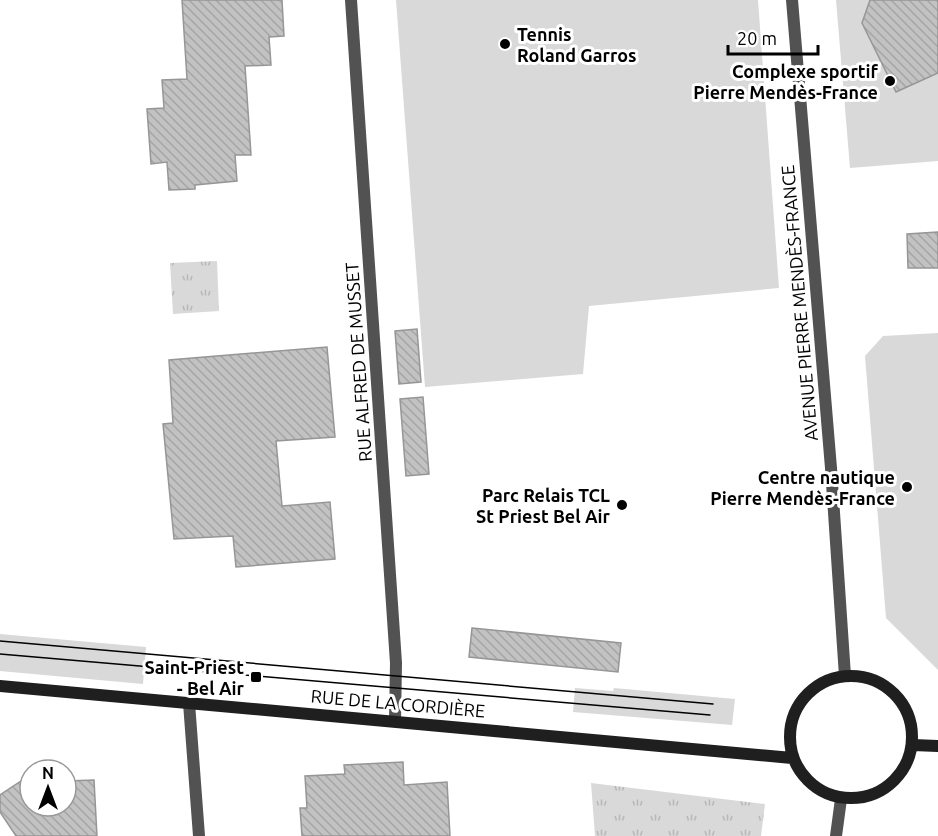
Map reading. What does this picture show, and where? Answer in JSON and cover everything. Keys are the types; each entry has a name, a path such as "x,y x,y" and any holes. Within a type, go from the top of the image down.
{"street":[{"name":"RUE ALFRED DE MUSSET","path":"351,0 396,663 395,721"},
{"name":"AVENUE PIERRE MENDÈS-FRANCE","path":"792,0 831,468 845,676"},
{"path":"845,676 871,679 889,689 902,703 910,718 913,745 909,760 901,774 875,795 841,800 820,791 807,782 792,758 789,736 792,718 808,692 825,681 845,676"},
{"name":"RUE DE LA CORDIÈRE","path":"0,686 792,758"},
{"path":"189,703 199,836"},
{"path":"913,745 938,746"},
{"path":"836,836 841,800"}],"green space":[{"path":"396,0 758,0 779,288 589,306 583,374 425,387"},
{"name":"Complexe sportif Pierre Mendès-France","path":"836,0 938,0 938,161 850,168"},
{"path":"217,261 219,311 173,314 170,263"},
{"name":"Centre nautique Pierre Mendès-France","path":"938,333 938,670 886,618 865,356 883,336"},
{"path":"0,634 146,647 143,684 0,671"},
{"path":"575,688 613,691 614,688 735,699 732,725 573,712"},
{"path":"591,783 765,804 761,836 595,836"}],"building":[{"path":"182,0 282,0 284,36 269,37 271,65 245,66 251,155 235,155 237,181 195,185 195,189 169,190 167,162 151,164 147,109 164,108 162,80 187,79"},
{"path":"870,0 938,0 938,73 896,92 862,23"},
{"path":"938,232 938,268 908,268 907,234"},
{"path":"417,329 421,382 399,384 395,331"},
{"path":"327,347 335,437 276,441 282,506 330,502 335,559 236,567 233,536 174,539 163,424 173,423 169,360"},
{"path":"423,397 429,474 406,476 400,399"},
{"path":"472,628 621,643 618,672 469,657"},
{"path":"403,762 404,785 447,782 450,836 302,836 300,808 307,808 305,776 345,774 344,765"},
{"path":"94,780 97,836 16,836 0,812 0,795 18,783 18,818 78,818 78,781"}],"tram line":[{"path":"0,641 713,704"},
{"path":"0,654 710,715"}],"place":[{"name":"Tennis Roland Garros","path":"505,44"},
{"name":"Complexe sportif Pierre Mendès-France","path":"890,81"},
{"name":"Centre nautique Pierre Mendès-France","path":"907,487"},
{"name":"Parc Relais TCL St Priest Bel Air","path":"622,505"},
{"name":"Saint-Priest - Bel Air","path":"256,677"}]}
